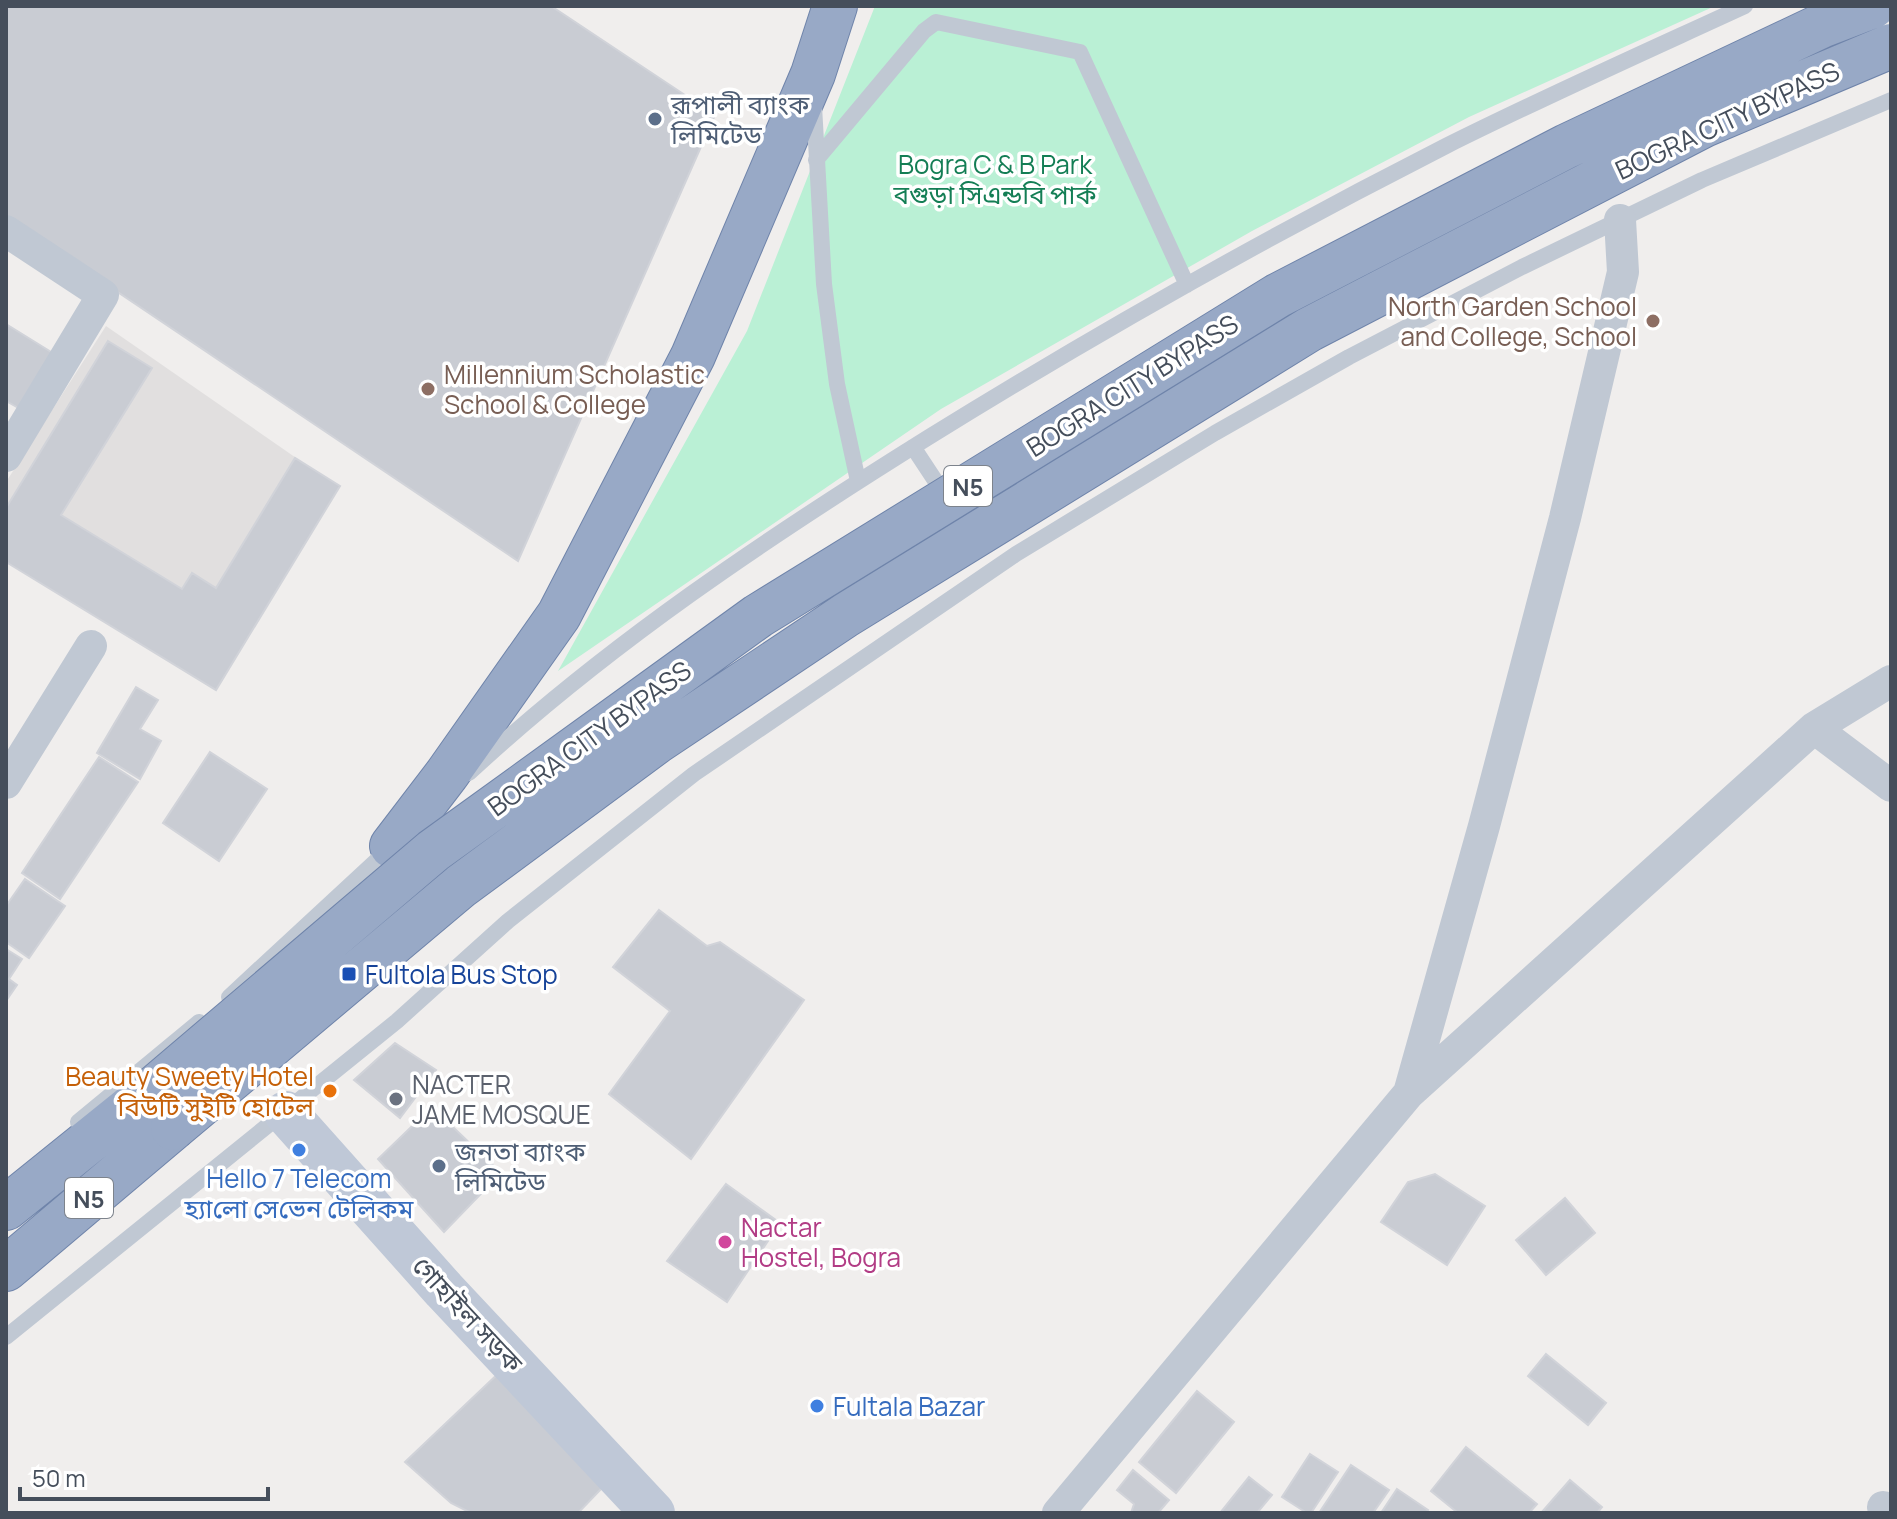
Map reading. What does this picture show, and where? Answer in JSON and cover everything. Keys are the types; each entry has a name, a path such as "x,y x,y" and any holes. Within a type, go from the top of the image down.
{"highway":[{"path":"392,846 559,615 693,356 813,74 835,6"},
{"name":"BOGRA CITY BYPASS","path":"6,1208 145,1096 433,851 758,616 1277,296 1567,146 1821,26 1873,6"},
{"name":"BOGRA CITY BYPASS","path":"6,1269 461,886 656,742 846,615 1310,329 1704,125 1891,46"}],"main road":[{"name":"গোহাইল সড়ক","path":"286,1113 444,1290 653,1513"}],"street":[{"path":"1409,1093 1484,826 1569,502 1623,272 1620,220"},
{"path":"6,231 103,295 6,456"},
{"path":"6,783 91,646"},
{"path":"1058,1513 1409,1093 1814,728 1891,681"},
{"path":"1814,728 1891,786"}],"lane":[{"path":"65,1133 214,1009 533,714 683,599 858,481 1067,352 1187,285 1447,146 1745,6"},
{"path":"816,160 924,31 936,22 1080,52 1187,285"},
{"path":"813,74 824,284 837,384 858,481"},
{"path":"6,1337 286,1113 397,1021 508,921 694,774 993,569 1215,433 1349,357 1522,267 1702,180 1891,100"},
{"path":"913,447 993,569"}],"shaded area":[{"path":"106,326 328,480 209,670 6,534 6,482"}],"green space":[{"name":"Bogra C & B Park বগুড়া সিএন্ডবি পার্ক","path":"875,6 1715,6 1469,117 1252,231 941,409 558,671 747,331"}],"building":[{"name":"Millennium Scholastic School & College","path":"6,6 551,6 715,115 518,561 6,217"},
{"path":"6,324 56,355 22,410 6,401"},
{"path":"108,341 152,368 61,515 182,589 192,573 216,588 295,458 340,486 216,690 6,562 6,508"},
{"path":"136,687 158,700 140,729 161,741 140,779 97,753"},
{"path":"210,752 267,789 219,861 163,823"},
{"path":"99,757 138,782 60,899 22,873"},
{"path":"25,879 65,906 29,958 6,942 6,906"},
{"path":"659,910 707,946 720,942 804,1000 691,1159 609,1094 670,1011 613,967"},
{"path":"6,949 22,959 9,979 17,985 6,1001"},
{"name":"NACTER JAME MOSQUE","path":"395,1043 436,1070 400,1118 354,1080"},
{"name":"জনতা ব্যাংক লিমিটেড","path":"432,1107 501,1173 444,1232 378,1159"},
{"path":"1435,1174 1485,1206 1447,1265 1381,1222 1408,1182"},
{"name":"Nactar Hostel, Bogra","path":"726,1184 780,1223 727,1302 667,1261"},
{"path":"1565,1198 1595,1233 1546,1275 1516,1240"},
{"path":"1546,1354 1606,1403 1588,1425 1528,1376"},
{"path":"503,1369 603,1487 578,1513 471,1513 451,1503 405,1462"},
{"path":"1197,1391 1234,1422 1176,1493 1139,1462"},
{"path":"1466,1447 1537,1504 1529,1513 1458,1513 1431,1491"},
{"path":"1310,1454 1338,1472 1311,1513 1307,1513 1282,1497"},
{"path":"1351,1465 1389,1490 1373,1513 1319,1513"},
{"path":"1133,1470 1169,1500 1158,1513 1131,1513 1134,1504 1117,1490"},
{"path":"1249,1477 1272,1495 1257,1513 1220,1513"},
{"path":"1570,1480 1602,1507 1597,1513 1541,1513"},
{"path":"1397,1489 1428,1510 1426,1513 1381,1513"}],"place":[{"name":"রূপালী ব্যাংক লিমিটেড","path":"655,119"},
{"name":"North Garden School and College, School","path":"1653,321"},
{"name":"Millennium Scholastic School & College","path":"428,389"},
{"name":"Fultola Bus Stop","path":"349,974"},
{"name":"Beauty Sweety Hotel বিউটি সুইটি হোটেল","path":"330,1091"},
{"name":"NACTER JAME MOSQUE","path":"396,1099"},
{"name":"Hello 7 Telecom হ্যা‌লো সে‌ভেন টে‌লিকম","path":"299,1150"},
{"name":"জনতা ব্যাংক লিমিটেড","path":"439,1166"},
{"name":"Nactar Hostel, Bogra","path":"725,1242"},
{"name":"Fultala Bazar","path":"817,1406"}]}
